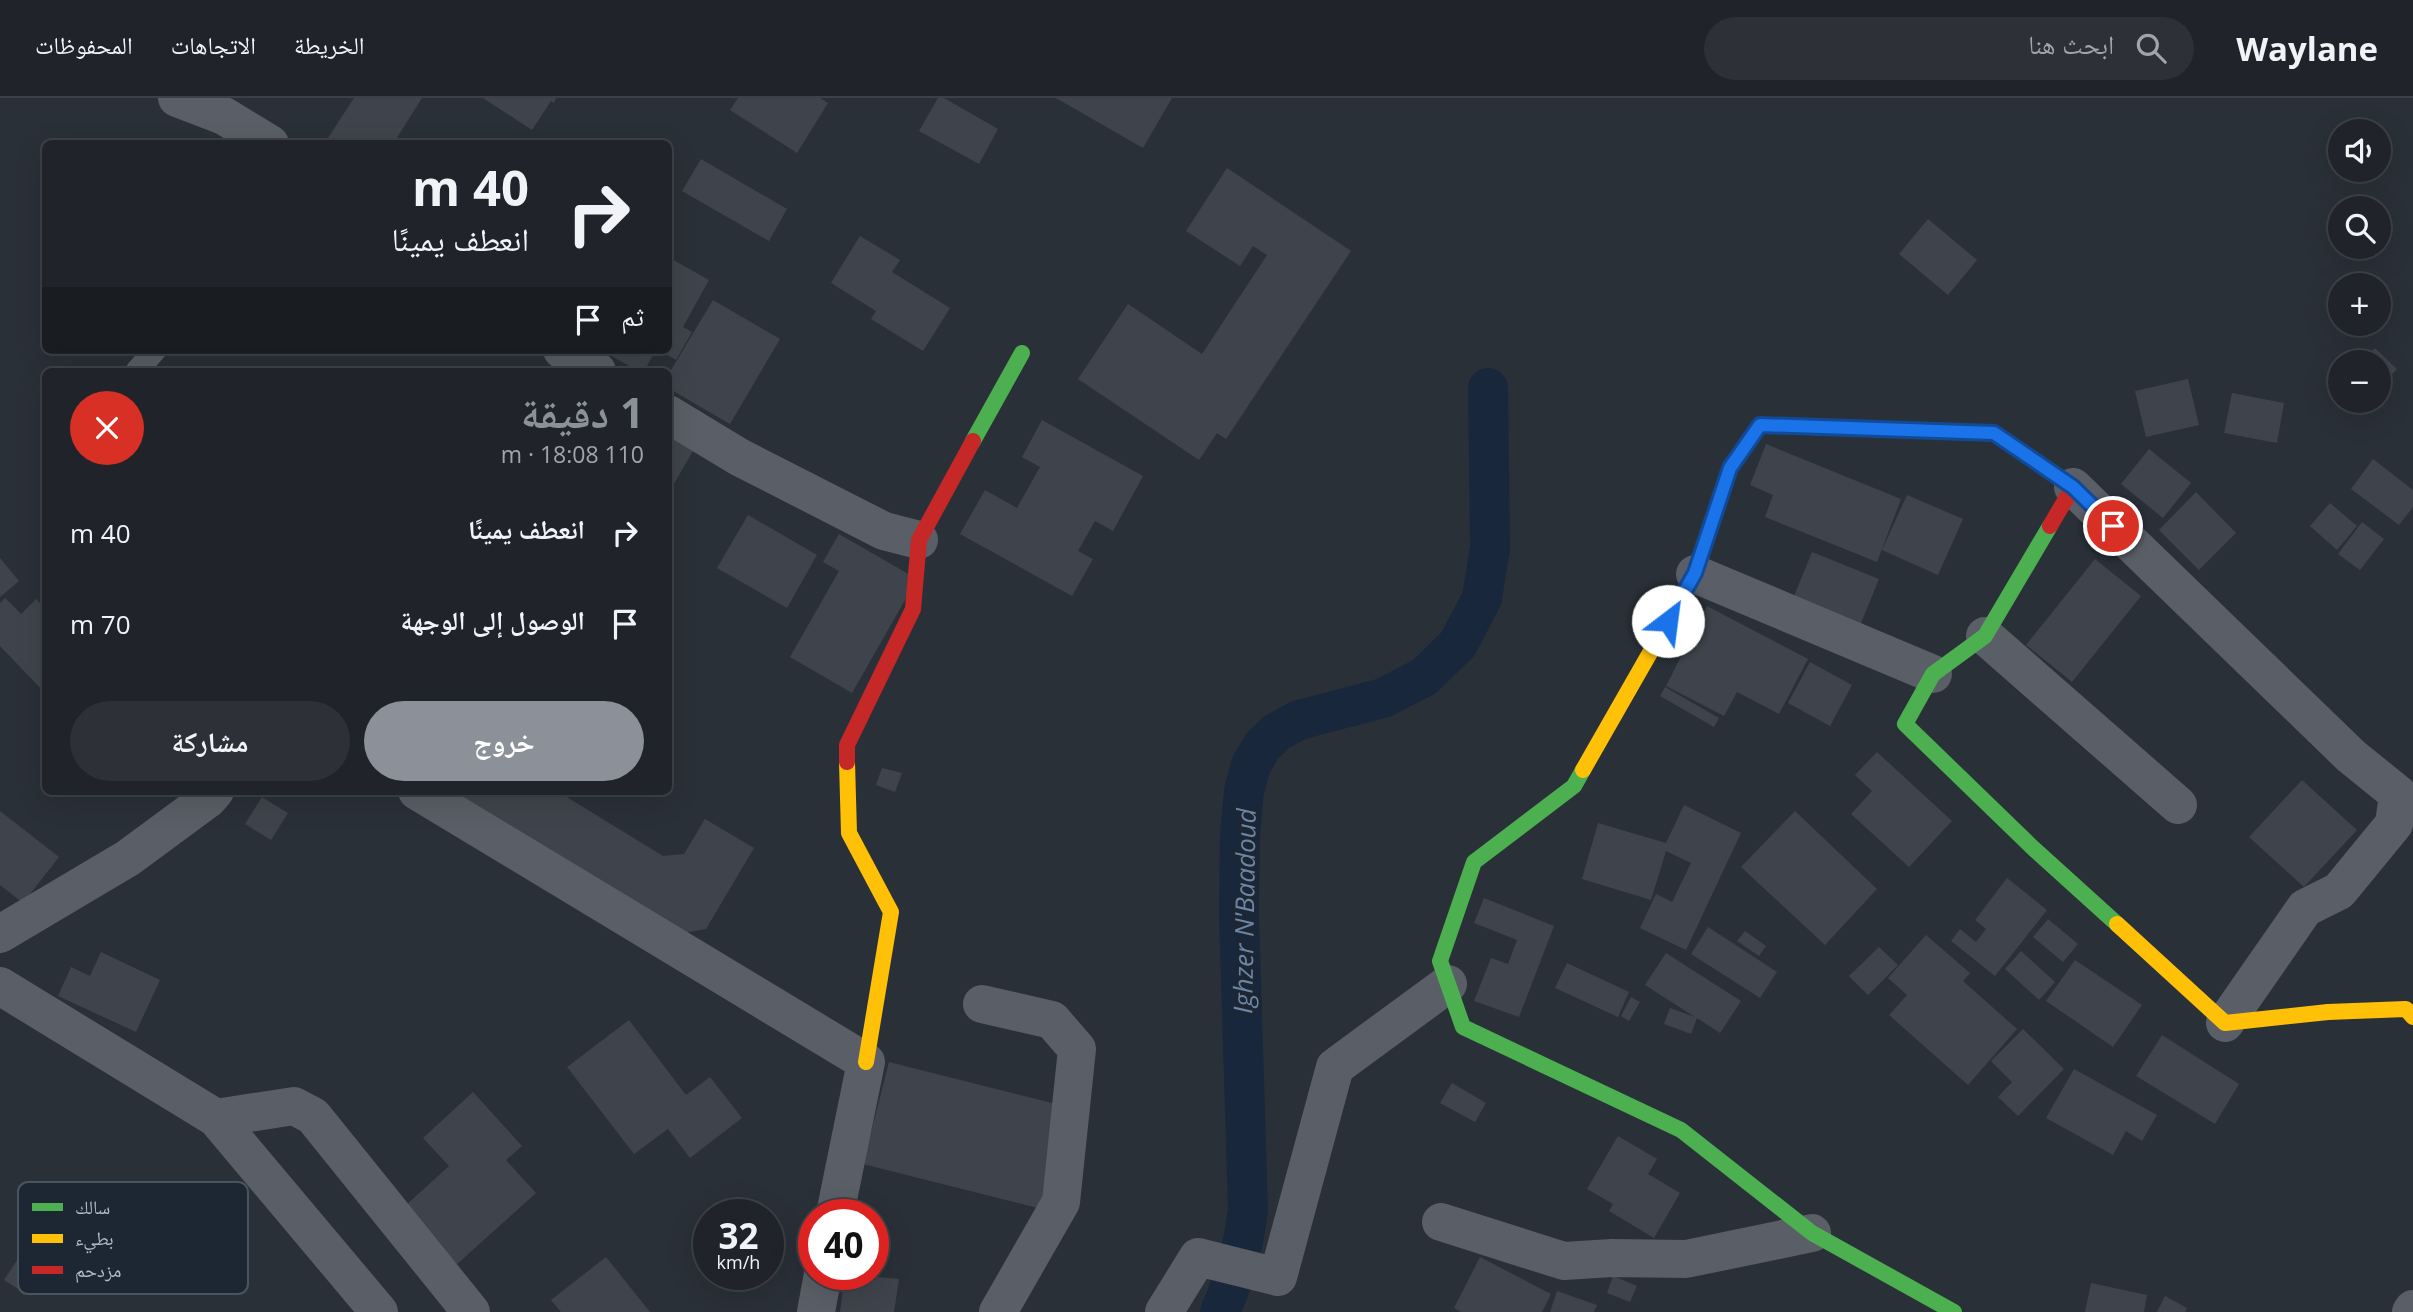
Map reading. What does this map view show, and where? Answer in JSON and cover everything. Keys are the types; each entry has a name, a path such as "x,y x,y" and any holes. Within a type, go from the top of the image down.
{"street":[{"path":"177,98 224,116 260,140"},
{"path":"838,1199 866,1062 891,912 849,833 848,745 913,609 919,540 1022,353"},
{"path":"569,354 592,368"},
{"path":"672,416 739,457 884,531 919,540"},
{"path":"1954,1312 1812,1233 1681,1130 1463,1027 1440,961 1474,862 1574,786 1695,573 1730,468 1760,425 1994,433 2073,487 2351,756 2398,794 2394,824 2339,891 2305,908 2225,1023"},
{"path":"2073,487 1985,636 1933,674 1905,724 2033,848 2225,1023 2406,1009 2413,1017"},
{"path":"1695,573 1933,674"},
{"path":"1985,636 2178,805"},
{"path":"0,934 128,858 212,795"},
{"path":"424,795 866,1062"},
{"path":"1164,1312 1198,1257 1278,1277 1335,1067 1448,984"},
{"path":"0,986 216,1118 379,1312"},
{"path":"982,1004 1052,1020 1077,1049 1061,1202 998,1312"},
{"path":"216,1118 294,1106 313,1116 471,1312"},
{"path":"1441,1222 1564,1261 1686,1259 1812,1233"},
{"path":"816,1312 820,1290"}],"lane":[{"path":"140,368 152,354"}],"building":[{"path":"354,98 422,98 396,140 327,140"},
{"path":"483,98 556,98 554,103 551,101 532,130"},
{"path":"738,98 820,98 828,103 797,153 730,110"},
{"path":"938,98 944,98 998,129 979,164 919,131"},
{"path":"1056,98 1172,98 1143,148"},
{"path":"701,159 787,209 769,241 682,191"},
{"path":"1227,168 1351,251 1226,439 1217,433 1199,460 1078,379 1128,304 1202,354 1267,255 1253,246 1240,266 1186,231"},
{"path":"1928,219 1977,260 1948,295 1899,254"},
{"path":"860,236 900,260 892,272 950,308 923,351 871,319 876,311 831,283"},
{"path":"672,259 709,280 683,327 692,332 676,360 666,354 672,354"},
{"path":"713,300 780,339 730,424 672,390 672,368"},
{"path":"608,354 654,354 646,368 633,368"},
{"path":"2391,363 2397,369 2391,375"},
{"path":"2188,379 2199,425 2146,437 2135,391"},
{"path":"2232,393 2284,403 2277,443 2224,433"},
{"path":"1042,420 1143,476 1113,531 1095,521 1078,551 1093,559 1072,596 960,534 985,490 1017,508 1040,467 1022,457"},
{"path":"672,429 697,444 672,487"},
{"path":"1766,444 1901,499 1877,562 1765,517 1773,495 1750,485"},
{"path":"2149,449 2191,483 2163,518 2121,484"},
{"path":"2373,459 2413,490 2413,507 2399,525 2351,489"},
{"path":"2196,492 2236,533 2199,570 2159,530"},
{"path":"1907,495 1963,519 1938,575 1882,550"},
{"path":"2330,503 2357,526 2337,550 2310,526"},
{"path":"748,515 817,555 787,608 717,568"},
{"path":"2362,522 2384,539 2360,570 2338,554"},
{"path":"839,534 917,579 852,693 790,657 839,571 823,562"},
{"path":"1812,552 1879,579 1859,628 1792,601"},
{"path":"0,558 19,581 0,597"},
{"path":"2095,559 2141,596 2072,682 2026,645"},
{"path":"5,598 21,614 36,599 42,605 42,690 0,646 0,603"},
{"path":"1707,606 1808,659 1779,714 1737,692 1724,716 1666,686"},
{"path":"1810,662 1852,685 1830,726 1788,703"},
{"path":"1665,687 1719,718 1714,727 1660,696"},
{"path":"1877,752 1952,821 1909,867 1851,814 1872,791 1855,775"},
{"path":"882,768 902,773 895,792 876,785"},
{"path":"2302,780 2357,830 2304,887 2249,837"},
{"path":"450,795 564,795 663,856 684,854 705,819 754,848 706,929 676,934"},
{"path":"262,797 288,813 271,840 245,824"},
{"path":"1684,805 1741,833 1686,950 1640,928 1656,894 1672,902 1691,863 1666,851 1651,900 1582,879 1598,823 1666,843"},
{"path":"0,811 59,857 23,903 0,885"},
{"path":"1795,811 1877,889 1825,945 1741,867"},
{"path":"2007,878 2047,910 1995,976 1951,941 1960,929 1976,942 1986,929 1975,920"},
{"path":"1484,898 1554,926 1519,1017 1474,1001 1491,958 1508,964 1517,940 1474,923"},
{"path":"2048,919 2078,944 2063,962 2033,937"},
{"path":"1708,927 1777,972 1760,998 1691,954"},
{"path":"1745,931 1766,946 1759,956 1737,941"},
{"path":"1926,935 1970,973 1963,981 2017,1029 1968,1085 1889,1015 1907,995 1888,978"},
{"path":"1879,947 1898,965 1868,995 1849,976"},
{"path":"2021,951 2055,982 2039,1000 2005,969"},
{"path":"101,952 160,980 136,1032 58,996 71,967 90,976"},
{"path":"1666,953 1741,1001 1720,1033 1697,1018 1691,1034 1664,1024 1670,1008 1695,1017 1645,985"},
{"path":"2075,960 2142,1005 2113,1047 2046,1001"},
{"path":"1567,963 1629,992 1618,1017 1555,988"},
{"path":"1631,997 1640,1002 1629,1021 1621,1016"},
{"path":"629,1020 686,1095 710,1077 742,1118 690,1158 668,1129 634,1154 567,1067"},
{"path":"2023,1029 2064,1069 2018,1116 1998,1097 2012,1082 1991,1061"},
{"path":"2162,1035 2239,1084 2215,1124 2136,1076"},
{"path":"889,1062 1084,1111 1058,1213 863,1164"},
{"path":"2074,1069 2157,1115 2142,1141 2126,1131 2113,1155 2046,1118"},
{"path":"1452,1083 1486,1103 1475,1122 1440,1103"},
{"path":"473,1092 522,1146 506,1160 536,1193 456,1265 404,1207 449,1166 423,1138"},
{"path":"1618,1136 1657,1159 1648,1174 1680,1193 1654,1238 1609,1211 1613,1204 1587,1189"},
{"path":"606,1257 650,1312 561,1312 551,1300"},
{"path":"1480,1257 1551,1294 1542,1312 1461,1312 1454,1308"},
{"path":"18,1259 18,1289 4,1280"},
{"path":"1613,1276 1637,1286 1630,1302 1607,1293"},
{"path":"889,1278 899,1279 894,1312 840,1312 843,1290 889,1290"},
{"path":"2091,1283 2147,1295 2144,1312 2085,1312"},
{"path":"1557,1291 1597,1305 1594,1312 1550,1312"},
{"path":"2165,1296 2187,1308 2185,1312 2157,1312"}],"waterway":[{"name":"Ighzer N'Baadoud","path":"1220,1312 1238,1262 1248,1209 1239,916 1240,834 1244,791 1251,765 1263,745 1277,732 1299,720 1383,698 1424,677 1458,644 1482,598 1490,548 1488,388"}],"traffic: fast":[{"path":"973,441 1022,353"},
{"path":"2050,526 1985,636 1933,674 1905,724 2033,848 2117,924"},
{"path":"1583,770 1574,786 1474,862 1440,961 1463,1027 1681,1130 1812,1233 1954,1312"}],"traffic: slow":[{"path":"1583,770 1695,574 1730,468 1760,425 1837,428"},
{"path":"847,762 849,833 891,912 866,1062"},
{"path":"2117,924 2225,1023 2328,1012 2406,1009 2413,1017"}],"traffic: jam":[{"path":"1837,428 1994,433 2073,487 2050,526"},
{"path":"847,762 847,745 913,609 919,540 973,441"}],"route":[{"path":"1668,621 1695,573 1730,468 1760,425 1994,433 2073,487 2113,526"}]}
